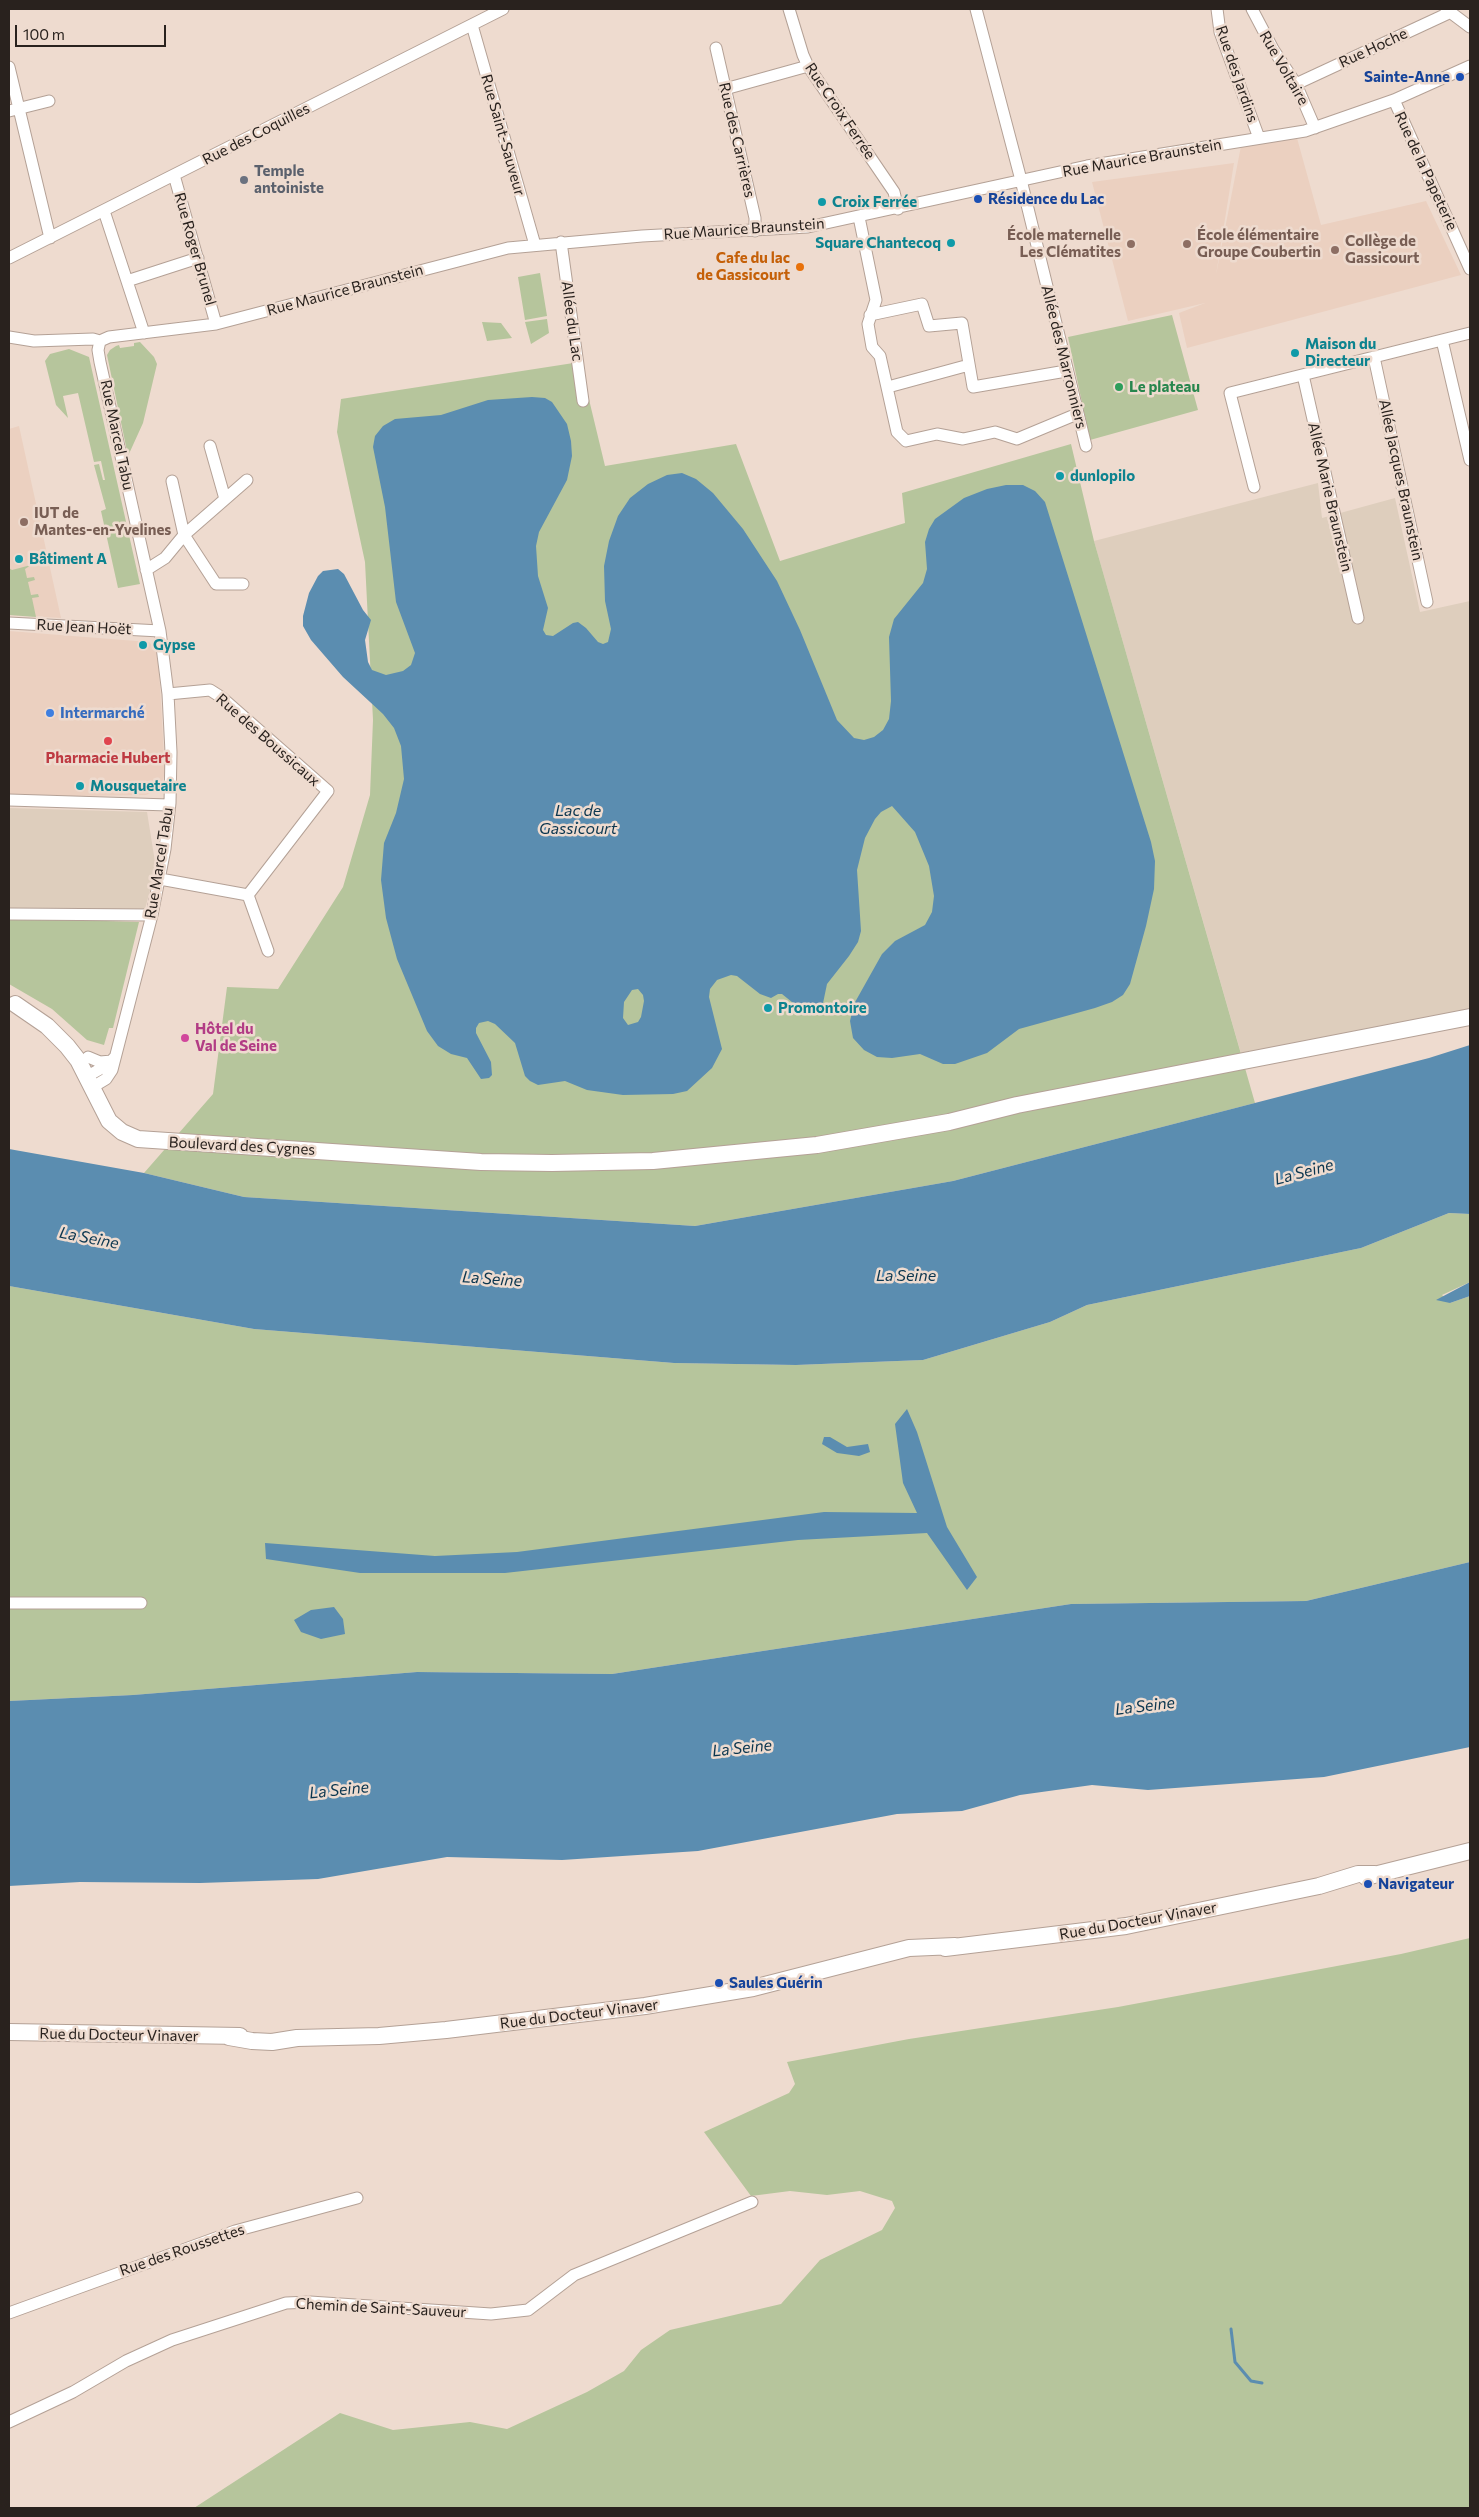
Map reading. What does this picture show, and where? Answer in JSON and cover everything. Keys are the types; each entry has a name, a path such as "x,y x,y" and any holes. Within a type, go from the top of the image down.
{"main road":[{"name":"Boulevard des Cygnes","path":"12,1002 51,1018 75,1040 88,1058 104,1115 116,1128 138,1139 159,1142 325,1150 481,1162 552,1163 653,1161 775,1151 940,1124 1027,1103 1470,1017"},
{"name":"Boulevard des Cygnes","path":"12,1002 47,1026 67,1046 94,1080"},
{"name":"Rue du Docteur Vinaver","path":"9,2032 229,2037 267,2035 297,2038 352,2037 446,2030 660,2004 753,1988 858,1962 896,1958 955,1946 1126,1926 1319,1886 1337,1885 1470,1851"}],"street":[{"name":"Rue des Coquilles","path":"9,258 503,9"},
{"name":"Rue Croix Ferrée","path":"789,9 808,66 894,192 898,209"},
{"name":"Allée des Marronniers","path":"976,9 1021,180 1066,371 1086,446"},
{"name":"Rue des Jardins","path":"1217,9 1220,32 1259,138"},
{"name":"Rue Voltaire","path":"1252,9 1273,49 1296,84 1315,128"},
{"path":"1449,10 1470,27"},
{"name":"Rue Hoche","path":"1296,84 1449,10"},
{"name":"Rue Saint-Sauveur","path":"472,25 535,245"},
{"name":"Rue des Carrières","path":"716,48 755,218 755,231"},
{"path":"726,88 808,66"},
{"name":"Rue Maurice Braunstein","path":"9,337 34,341 94,339 100,341 109,337 216,324 484,253 535,245 808,228 1021,180 1139,156 1315,128 1394,100 1470,66"},
{"path":"9,67 13,110 50,238"},
{"name":"Rue de la Papeterie","path":"1394,100 1470,269"},
{"path":"13,110 50,101"},
{"name":"Rue Roger Brunel","path":"174,175 216,324"},
{"path":"104,211 144,333"},
{"path":"859,217 876,300 868,324 872,347 880,356 897,432 906,441 937,434 963,439 995,432 1017,439 1077,414"},
{"name":"Allée du Lac","path":"561,242 583,400"},
{"path":"127,280 198,258"},
{"path":"870,315 922,304 929,326 962,322 973,387 1066,371"},
{"path":"1254,487 1230,394 1470,333"},
{"path":"1442,340 1470,460"},
{"name":"Rue Marcel Tabu","path":"94,1080 110,1074 152,915 160,878 169,805 171,752 168,694 160,631 100,362 98,350 100,341"},
{"name":"Allée Jacques Braunstein","path":"1374,357 1428,602"},
{"path":"888,387 969,365"},
{"name":"Allée Marie Braunstein","path":"1302,375 1358,618"},
{"path":"210,446 225,499"},
{"path":"146,570 165,558 184,535 247,480"},
{"path":"172,481 184,535 216,584 243,584"},
{"name":"Rue Jean Hoët","path":"9,622 160,631"},
{"name":"Rue des Boussicaux","path":"168,694 210,690 222,697 328,791 248,895"},
{"path":"9,800 169,805"},
{"path":"160,878 248,895 268,951"},
{"path":"9,914 152,915"},
{"path":"88,1058 100,1062 113,1060"},
{"path":"9,1603 142,1602"},
{"name":"Rue des Roussettes","path":"9,2313 235,2231 358,2198"},
{"name":"Chemin de Saint-Sauveur","path":"9,2422 31,2413 126,2361 170,2341 225,2321 286,2303 310,2302 490,2314 528,2310 574,2275 752,2202"}],"shaded area":[{"name":"Collège de Gassicourt","path":"1297,138 1321,225 1426,201 1461,275 1187,348 1179,313 1205,303 1128,321 1092,182 1234,163 1216,275 1241,146"},
{"name":"IUT de Mantes-en-Yvelines","path":"19,426 61,618 9,615 9,429"},
{"path":"1318,483 1322,518 1395,498 1420,612 1470,601 1470,1010 1242,1057 1094,541"},
{"path":"9,631 149,642 158,651 165,773 160,789 146,795 9,797"},
{"path":"9,808 147,812 155,862 153,879 145,909 9,912"}],"green space":[{"path":"540,273 547,316 525,320 518,277"},
{"path":"1172,315 1198,410 1090,440 1068,337"},
{"path":"547,319 549,333 531,344 525,322"},
{"path":"482,322 501,323 512,338 487,341"},
{"path":"140,342 154,357 157,364 143,423 128,456 107,355 116,346 119,345 120,348 134,346 134,343"},
{"path":"69,349 89,357 140,584 118,588 101,511 106,509 94,465 99,464 103,480 105,480 101,461 94,462 78,393 63,396 68,418 56,405 45,361 50,354"},
{"path":"580,362 605,466 736,444 780,561 905,523 902,493 1071,444 1094,541 1255,1103 953,1181 695,1226 244,1197 144,1173 213,1094 227,987 278,989 343,887 370,795 373,720 365,562 337,432 341,399"},
{"path":"31,565 25,569 27,578 34,577 35,580 28,582 31,595 38,594 39,597 32,598 36,617 9,615 9,568 12,570"},
{"path":"9,918 139,922 113,1028 109,1028 104,1045 87,1040 52,1009 9,984"},
{"path":"1449,1213 1470,1214 1470,1282 1442,1295 1450,1303 1470,1296 1470,1562 1306,1601 1071,1604 612,1674 417,1672 133,1695 9,1701 9,1286 254,1329 674,1363 796,1365 923,1360 1050,1322 1087,1305 1361,1248"},
{"path":"1470,1938 1470,2508 194,2508 340,2413 393,2430 470,2422 507,2429 587,2392 624,2371 641,2350 670,2330 781,2304 820,2260 882,2230 895,2208 892,2201 860,2191 827,2195 790,2191 751,2196 704,2132 789,2093 795,2084 787,2062 909,2039 1118,2007 1401,1954"}],"water":[{"name":"Lac de Gassicourt","path":"545,398 552,402 567,424 572,456 567,480 539,532 536,546 538,576 548,608 543,630 546,635 553,636 573,623 578,622 598,642 603,644 608,642 611,629 605,601 604,566 609,541 618,516 630,498 648,484 667,475 682,473 696,479 713,493 743,529 777,581 800,630 837,720 854,738 864,740 874,737 883,730 889,719 891,701 889,637 894,619 923,583 927,569 925,542 929,529 935,519 964,498 987,489 1006,485 1023,485 1035,491 1045,502 1151,842 1155,861 1154,889 1146,926 1130,984 1123,995 1112,1002 1095,1008 1019,1029 987,1053 955,1064 943,1064 920,1054 892,1058 877,1057 864,1050 853,1038 850,1021 854,1004 882,954 895,941 925,925 932,912 934,896 929,866 915,832 892,806 881,812 875,819 865,838 857,870 861,931 858,942 827,984 822,1008 819,1013 808,1015 782,994 771,998 760,994 737,976 731,975 717,980 710,989 709,997 722,1049 712,1068 687,1091 673,1094 623,1095 587,1090 565,1081 538,1085 525,1076 515,1043 495,1024 488,1021 479,1023 476,1033 491,1062 492,1075 489,1078 481,1079 467,1058 451,1054 438,1046 427,1031 397,959 386,918 381,880 384,843 396,813 404,779 401,746 394,728 383,714 343,677 311,640 303,626 303,616 309,593 318,576 323,571 338,569 344,574 363,610 371,620 365,640 368,662 372,670 386,675 403,671 411,665 415,653 396,602 385,507 373,447 375,436 383,426 395,419 441,415 488,400","holes":["638,989 643,995 644,1001 641,1017 638,1022 628,1025 623,1018 624,1002 632,990"]},
{"name":"La Seine","path":"1470,1045 1470,1214 1449,1213 1361,1248 1087,1305 1050,1322 923,1360 796,1365 674,1363 254,1329 9,1286 9,1149 144,1173 244,1197 695,1226 953,1181 1429,1058"},
{"path":"1470,1282 1470,1296 1450,1303 1436,1300"},
{"path":"907,1409 917,1432 947,1527 977,1577 967,1590 927,1533 798,1540 505,1573 360,1573 266,1559 265,1543 435,1556 517,1552 824,1512 917,1513 903,1483 895,1424"},
{"path":"824,1437 830,1437 847,1447 868,1444 870,1452 859,1456 837,1453 822,1444"},
{"path":"1470,1562 1470,1747 1324,1777 1148,1790 1092,1785 1020,1795 962,1811 897,1814 698,1851 562,1860 447,1857 318,1879 200,1883 80,1882 9,1886 9,1701 133,1695 417,1672 612,1674 1071,1604 1306,1601"},
{"path":"334,1607 343,1619 345,1634 321,1639 301,1632 294,1620 311,1610"}],"waterway":[{"path":"1231,2329 1235,2362 1251,2381 1262,2383"}],"place":[{"name":"Sainte-Anne","path":"1460,77"},
{"name":"Temple antoiniste","path":"244,180"},
{"name":"Résidence du Lac","path":"978,199"},
{"name":"Croix Ferrée","path":"822,202"},
{"name":"Square Chantecoq","path":"951,243"},
{"name":"École maternelle Les Clématites","path":"1131,244"},
{"name":"École élémentaire Groupe Coubertin","path":"1187,244"},
{"name":"Collège de Gassicourt","path":"1335,250"},
{"name":"Cafe du lac de Gassicourt","path":"800,267"},
{"name":"Maison du Directeur","path":"1295,353"},
{"name":"Le plateau","path":"1119,387"},
{"name":"dunlopilo","path":"1060,476"},
{"name":"IUT de Mantes-en-Yvelines","path":"24,522"},
{"name":"Bâtiment A","path":"19,559"},
{"name":"Gypse","path":"143,645"},
{"name":"Intermarché","path":"50,713"},
{"name":"Pharmacie Hubert","path":"108,741"},
{"name":"Mousquetaire","path":"80,786"},
{"name":"Promontoire","path":"768,1008"},
{"name":"Hôtel du Val de Seine","path":"185,1038"},
{"name":"Navigateur","path":"1368,1884"},
{"name":"Saules Guérin","path":"719,1983"}]}
